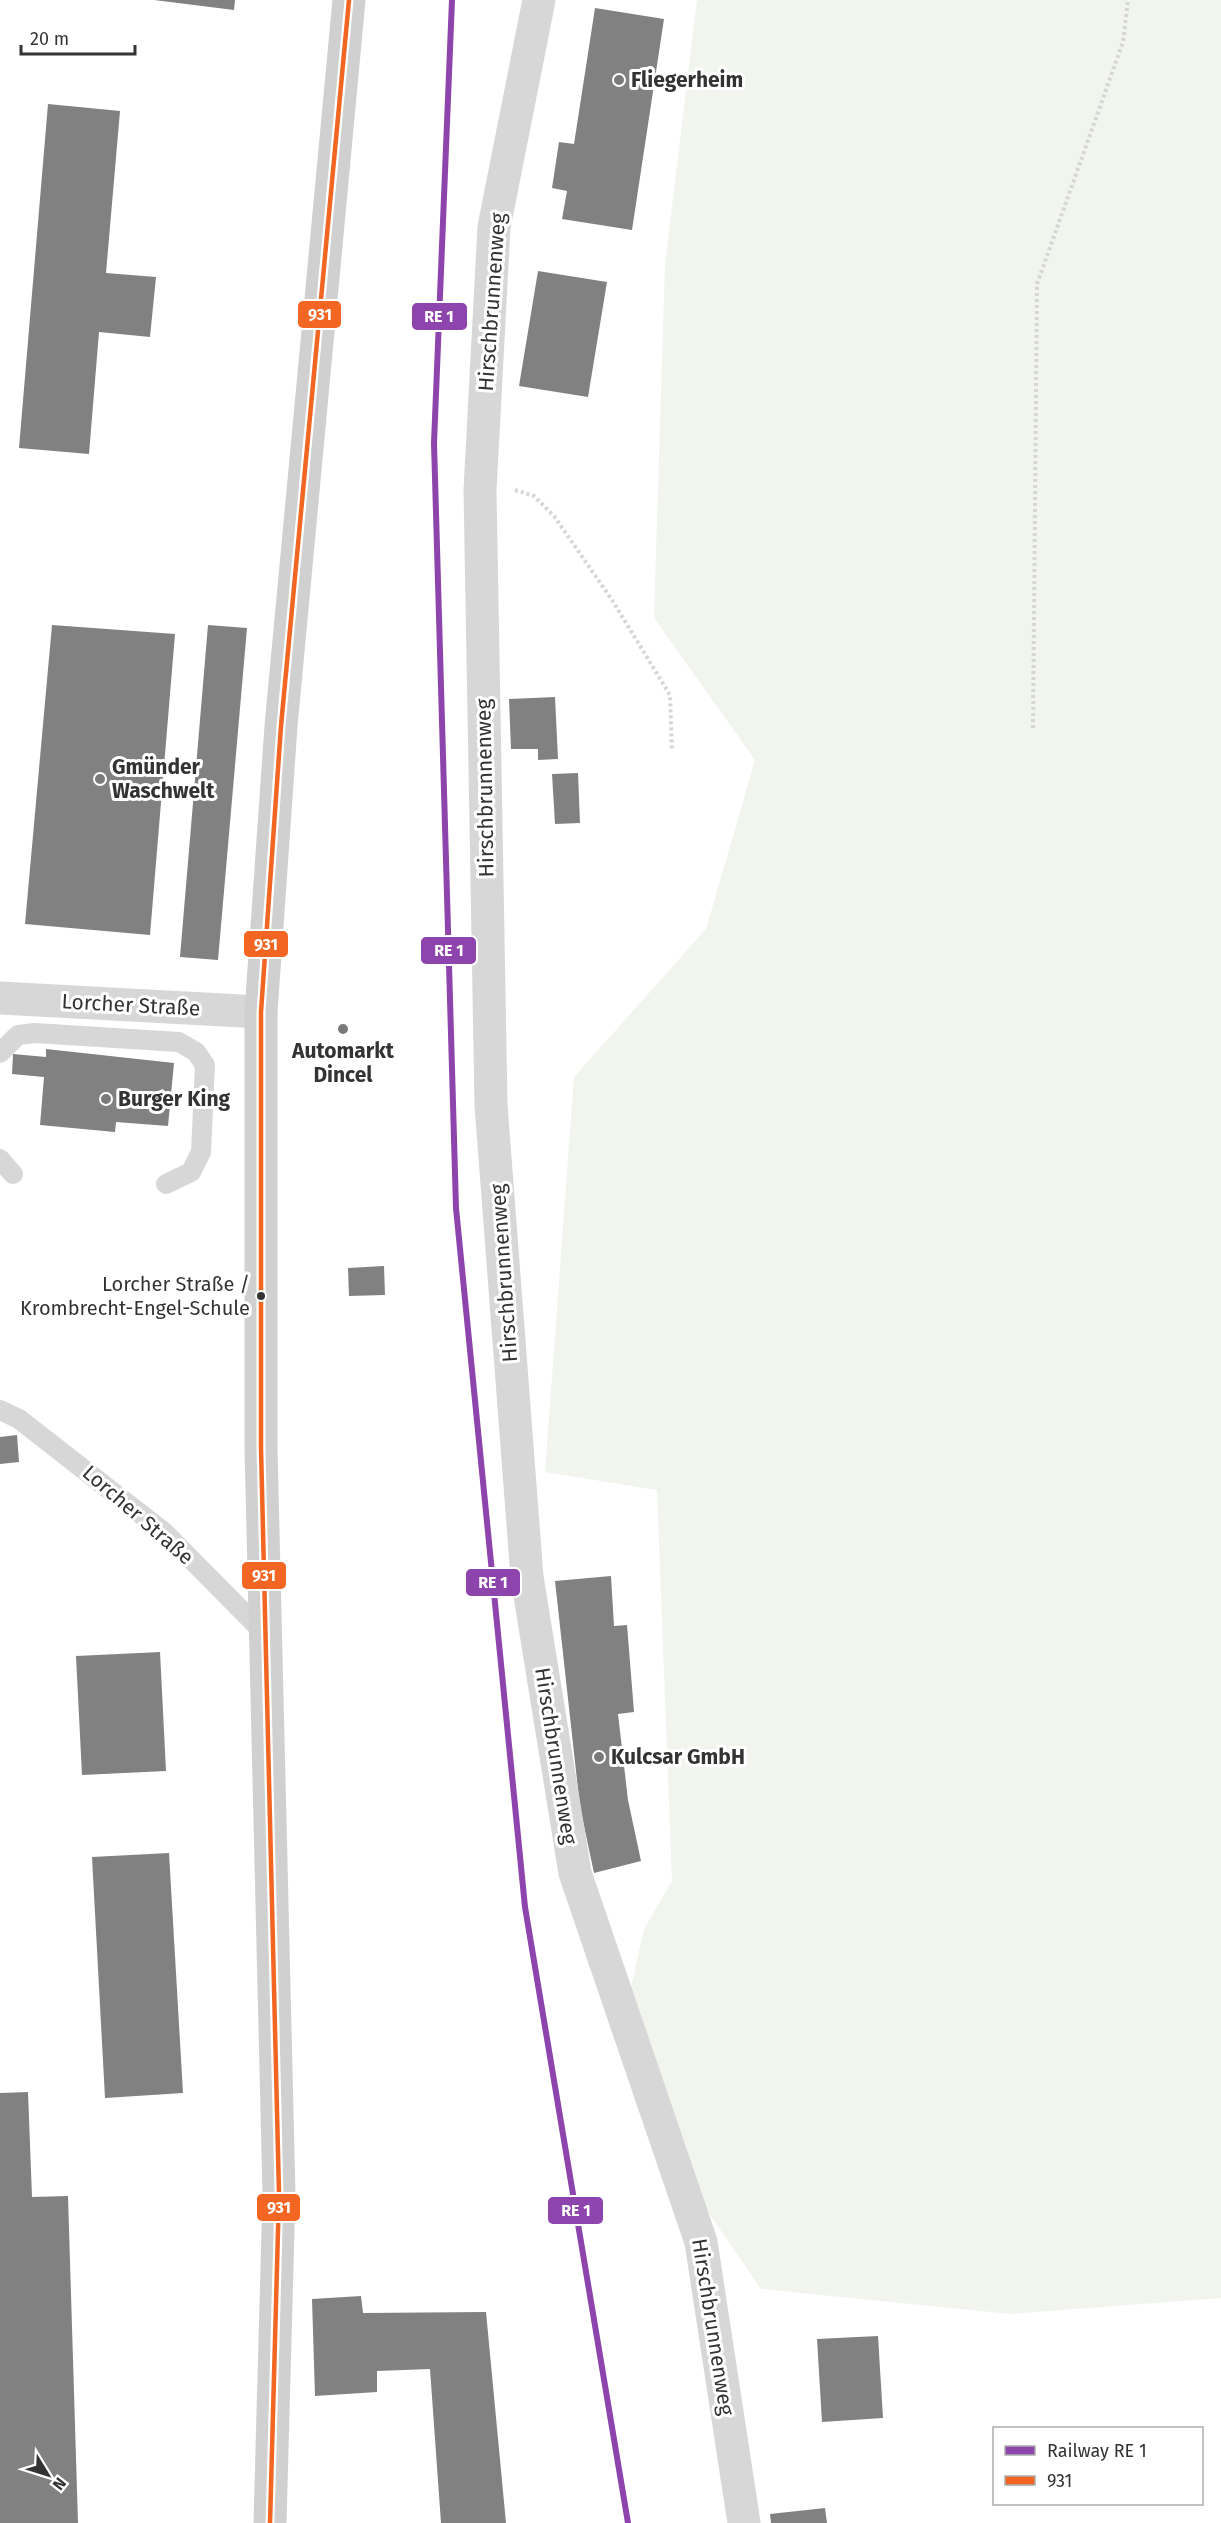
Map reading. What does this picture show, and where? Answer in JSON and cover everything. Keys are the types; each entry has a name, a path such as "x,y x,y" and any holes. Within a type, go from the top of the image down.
{"street":[{"path":"270,2523 279,2194 261,1448 261,1012 281,726 349,0"},
{"name":"Hirschbrunnenweg","path":"539,0 494,227 480,490 491,1106 527,1577 575,1873 701,2242 744,2523"},
{"name":"Lorcher Straße","path":"0,998 261,1012"}],"lane":[{"path":"0,1053 18,1035 35,1033 179,1042 196,1052 205,1065 201,1152 191,1172 166,1184"},
{"name":"Lorcher Straße","path":"0,1410 19,1419 165,1533 265,1634"}],"path":[{"path":"1033,728 1037,284 1123,42 1128,0"},
{"path":"480,490 511,489 534,496 554,516 612,600 670,695 672,751"}],"shaded area":[{"path":"697,0 1221,0 1221,2298 1011,2314 761,2289 697,2196 628,2000 644,1929 672,1881 657,1490 545,1472 574,1077 706,929 755,760 654,618 665,264"}],"building":[{"path":"154,0 235,0 234,10"},
{"name":"Fliegerheim","path":"595,8 664,19 632,230 562,219 567,191 552,188 559,142 574,144"},
{"path":"48,104 120,111 106,273 156,277 150,337 99,332 89,454 19,448"},
{"path":"538,271 607,282 588,397 519,386"},
{"name":"Gmünder Waschwelt","path":"52,625 175,634 150,935 25,924"},
{"path":"208,625 247,628 218,960 180,957"},
{"path":"555,697 558,759 538,760 538,749 511,749 509,699"},
{"path":"578,773 580,823 555,824 552,774"},
{"name":"Burger King","path":"46,1049 174,1063 168,1126 116,1122 115,1132 40,1125 44,1077 12,1074 13,1054 46,1057"},
{"path":"384,1266 385,1295 349,1296 348,1268"},
{"path":"17,1435 19,1462 0,1464 0,1437"},
{"name":"Kulcsar GmbH","path":"611,1576 614,1626 627,1625 634,1712 618,1714 628,1800 641,1861 594,1873 580,1807 555,1581"},
{"path":"160,1652 166,1771 82,1775 76,1656"},
{"path":"169,1853 183,2093 105,2098 92,1857"},
{"path":"28,2092 32,2197 68,2196 78,2523 0,2523 0,2093"},
{"path":"361,2296 363,2313 486,2312 506,2523 441,2523 430,2369 377,2371 377,2392 315,2396 312,2299"},
{"path":"878,2336 883,2418 822,2422 817,2339"},
{"path":"825,2508 827,2523 771,2523 770,2514"}],"transit line":[{"name":"931","path":"270,2523 279,2194 261,1448 261,1012 281,726 349,0"},
{"path":"452,0 434,443 456,1208 525,1907 628,2523"}],"place":[{"name":"Fliegerheim","path":"619,80"},
{"name":"Gmünder Waschwelt","path":"100,779"},
{"name":"Automarkt Dincel","path":"343,1029"},
{"name":"Burger King","path":"106,1099"},
{"name":"Lorcher Straße / Krombrecht-Engel-Schule","path":"261,1296"},
{"name":"Kulcsar GmbH","path":"599,1757"}]}
